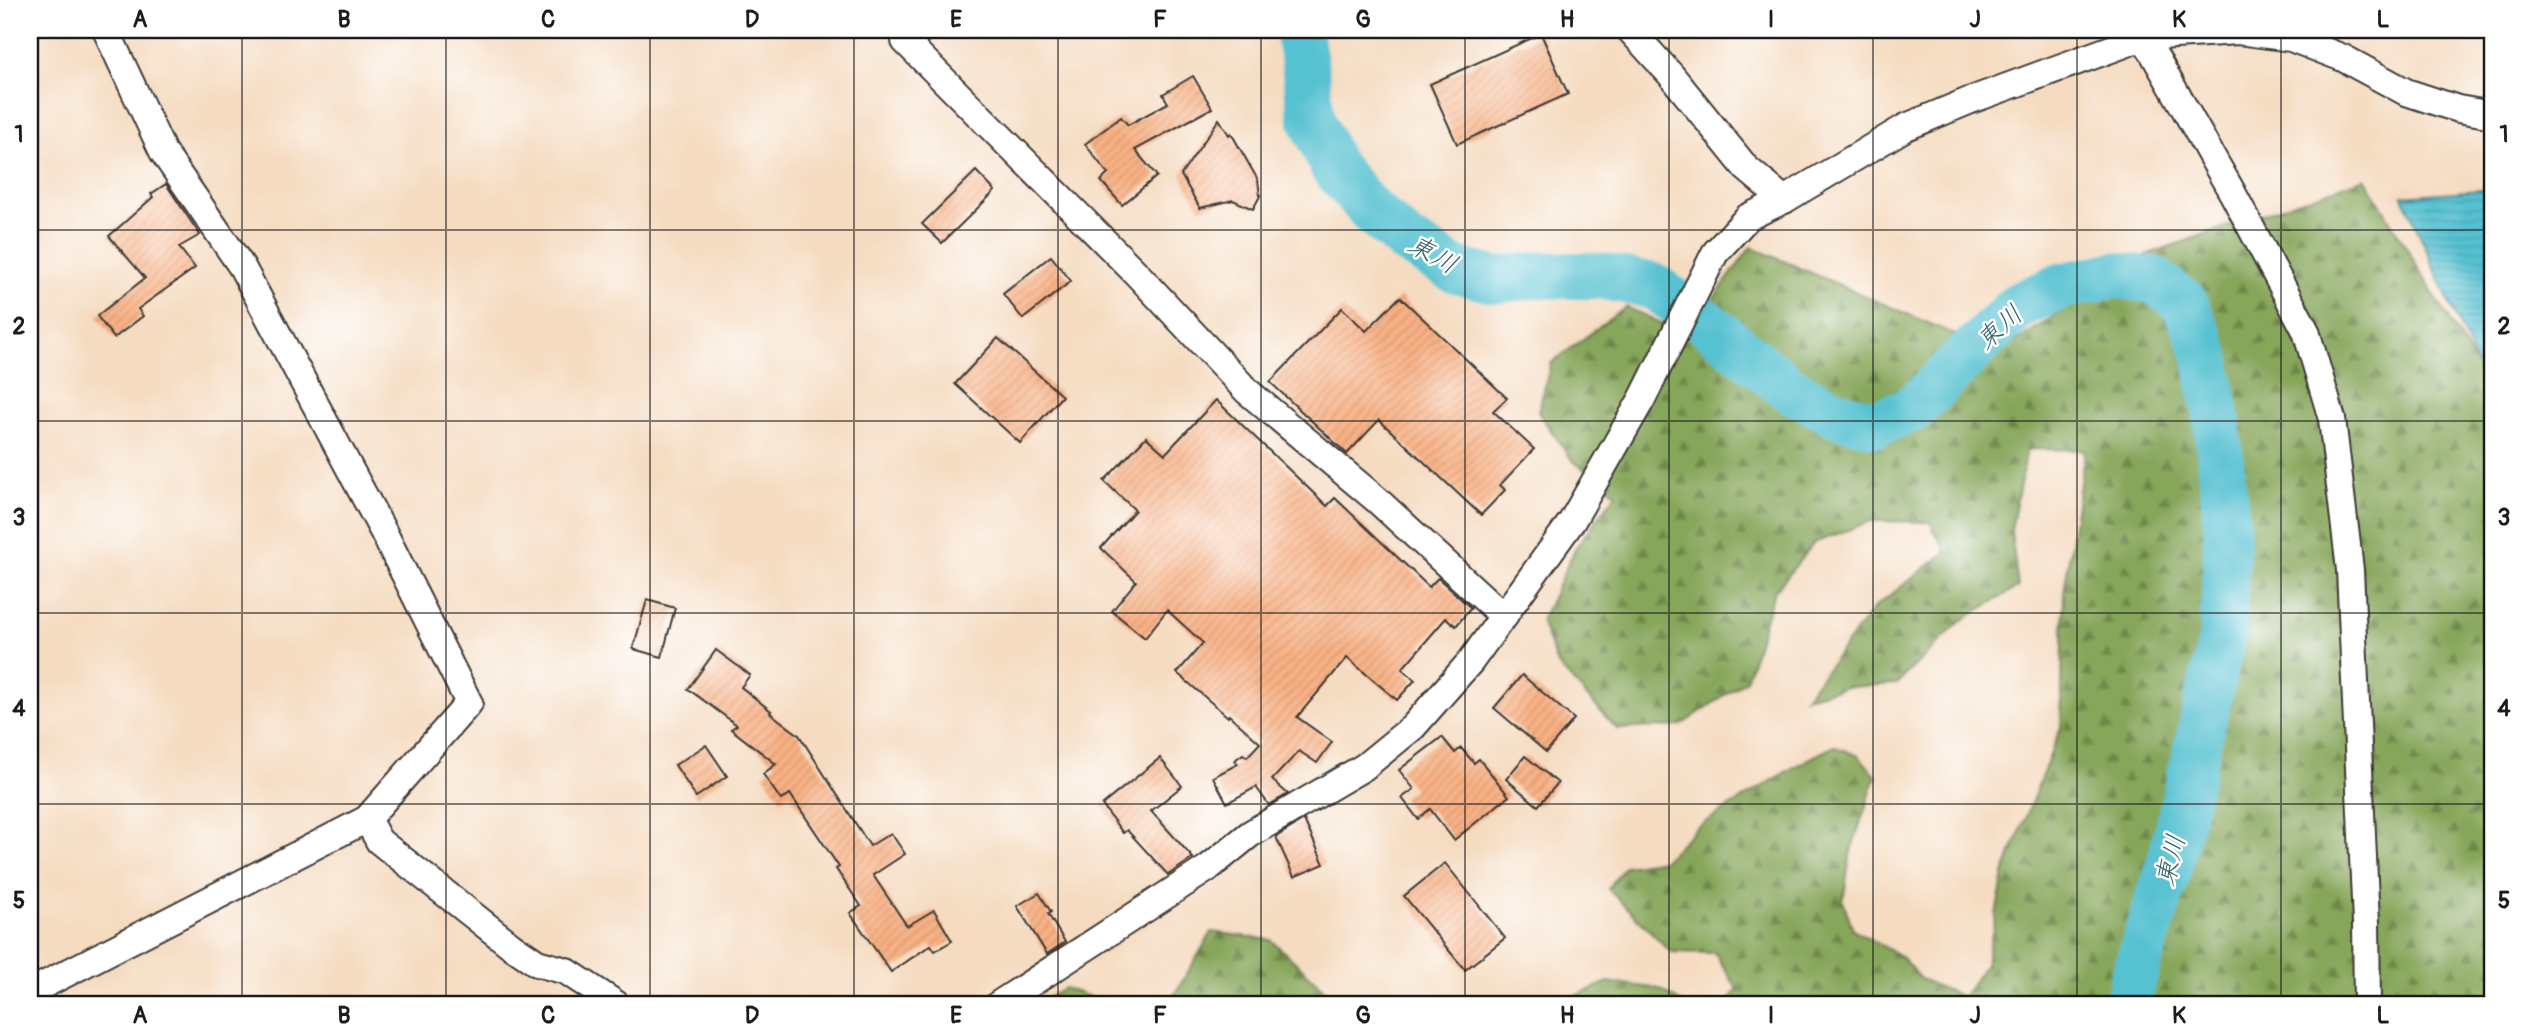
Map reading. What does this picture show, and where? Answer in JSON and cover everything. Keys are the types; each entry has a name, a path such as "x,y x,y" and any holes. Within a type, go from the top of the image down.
{"street":[{"path":"30,992 367,819 469,703 384,533 242,267 163,152 106,30"},
{"path":"920,30 905,41 1136,272 1247,391 1377,500 1504,617"},
{"path":"1630,30 1671,75 1746,168 1783,200"},
{"path":"999,1004 1208,869 1250,834 1364,767 1413,727 1471,661 1572,522 1642,399 1715,253 1748,217 1783,200 1906,127 2142,34 2238,31 2291,38 2343,58 2406,92 2458,110 2493,115"},
{"path":"2142,34 2232,192 2306,331 2332,419 2350,570 2366,923 2367,1004"},
{"path":"367,819 379,841 512,946 537,962 566,971 616,1004"}],"green space":[{"path":"2365,178 2493,394 2493,1004 1726,1004 1737,989 1715,953 1671,952 1608,889 1625,866 1664,860 1697,827 1797,765 1834,746 1859,756 1876,776 1851,851 1843,901 1853,929 1902,957 1920,979 1963,997 1986,963 2005,870 2061,727 2064,592 2085,450 2027,449 2011,530 2018,587 1961,621 1896,684 1847,687 1805,697 1875,607 1946,552 1930,522 1871,521 1814,543 1774,592 1746,680 1680,726 1617,729 1557,664 1541,621 1576,547 1616,494 1572,460 1538,412 1551,363 1626,307 1687,335 1751,247 1998,353 2149,254"},
{"path":"1212,932 1271,940 1323,988 1332,1004 1174,1004 1173,997"},
{"path":"1608,982 1660,989 1683,1004 1556,1004"},
{"path":"1064,988 1102,1001 1104,1004 1039,1004"}],"water":[{"path":"2493,189 2493,368 2483,379 2403,196"}],"building":[{"path":"1541,34 1568,94 1457,144 1430,84"},
{"path":"1193,76 1212,108 1135,150 1157,176 1122,205 1101,181 1108,174 1085,144 1121,117 1128,125 1168,103 1163,94"},
{"path":"1219,119 1229,135 1231,133 1258,180 1260,196 1253,209 1233,200 1200,208 1181,175"},
{"path":"976,171 995,191 942,243 922,224"},
{"path":"166,184 200,235 179,247 195,268 138,309 143,316 114,338 97,316 145,278 109,236 153,197 151,194"},
{"path":"1051,256 1071,281 1023,319 1003,294"},
{"path":"1400,297 1507,398 1493,411 1534,449 1500,485 1505,490 1481,515 1379,420 1347,454 1270,382 1342,308 1366,331"},
{"path":"998,338 1062,396 1020,443 955,384"},
{"path":"1216,400 1327,506 1335,498 1429,587 1438,578 1471,608 1456,626 1446,618 1402,669 1415,680 1397,700 1347,658 1297,717 1332,742 1317,763 1299,751 1272,780 1288,794 1269,805 1256,787 1227,803 1213,777 1238,764 1235,760 1243,754 1247,757 1260,743 1177,673 1203,643 1167,610 1145,638 1112,611 1136,581 1101,548 1135,510 1104,481 1146,437 1165,454"},
{"path":"647,600 675,608 662,657 633,649"},
{"path":"716,650 750,675 741,687 799,735 870,846 891,833 905,854 873,875 907,926 934,910 952,941 935,951 931,945 891,972 850,913 861,906 836,869 839,867 790,794 781,800 763,774 776,764 731,729 737,725 688,689"},
{"path":"1522,675 1574,719 1546,752 1494,708"},
{"path":"1442,737 1455,753 1461,748 1474,763 1479,759 1509,796 1454,840 1430,809 1418,819 1402,798 1414,789 1399,770"},
{"path":"706,745 727,776 696,797 675,765"},
{"path":"1525,756 1558,783 1538,806 1506,779"},
{"path":"1160,758 1182,786 1151,811 1193,858 1168,875 1127,830 1123,833 1102,805"},
{"path":"1304,820 1324,864 1294,877 1276,837"},
{"path":"1445,863 1505,938 1465,970 1404,896"},
{"path":"1039,893 1065,942 1047,954 1017,906"}],"waterway":[{"name":"東川","path":"1297,30 1303,53 1312,120 1333,167 1371,211 1405,240 1455,270 1495,280 1540,275 1602,276 1653,286 1708,324 1791,390 1837,414 1875,424 1914,408 2019,305 2062,286 2114,275 2154,280 2184,302 2205,349 2216,413 2227,528 2223,634 2169,868 2133,980 2128,1004"}]}
